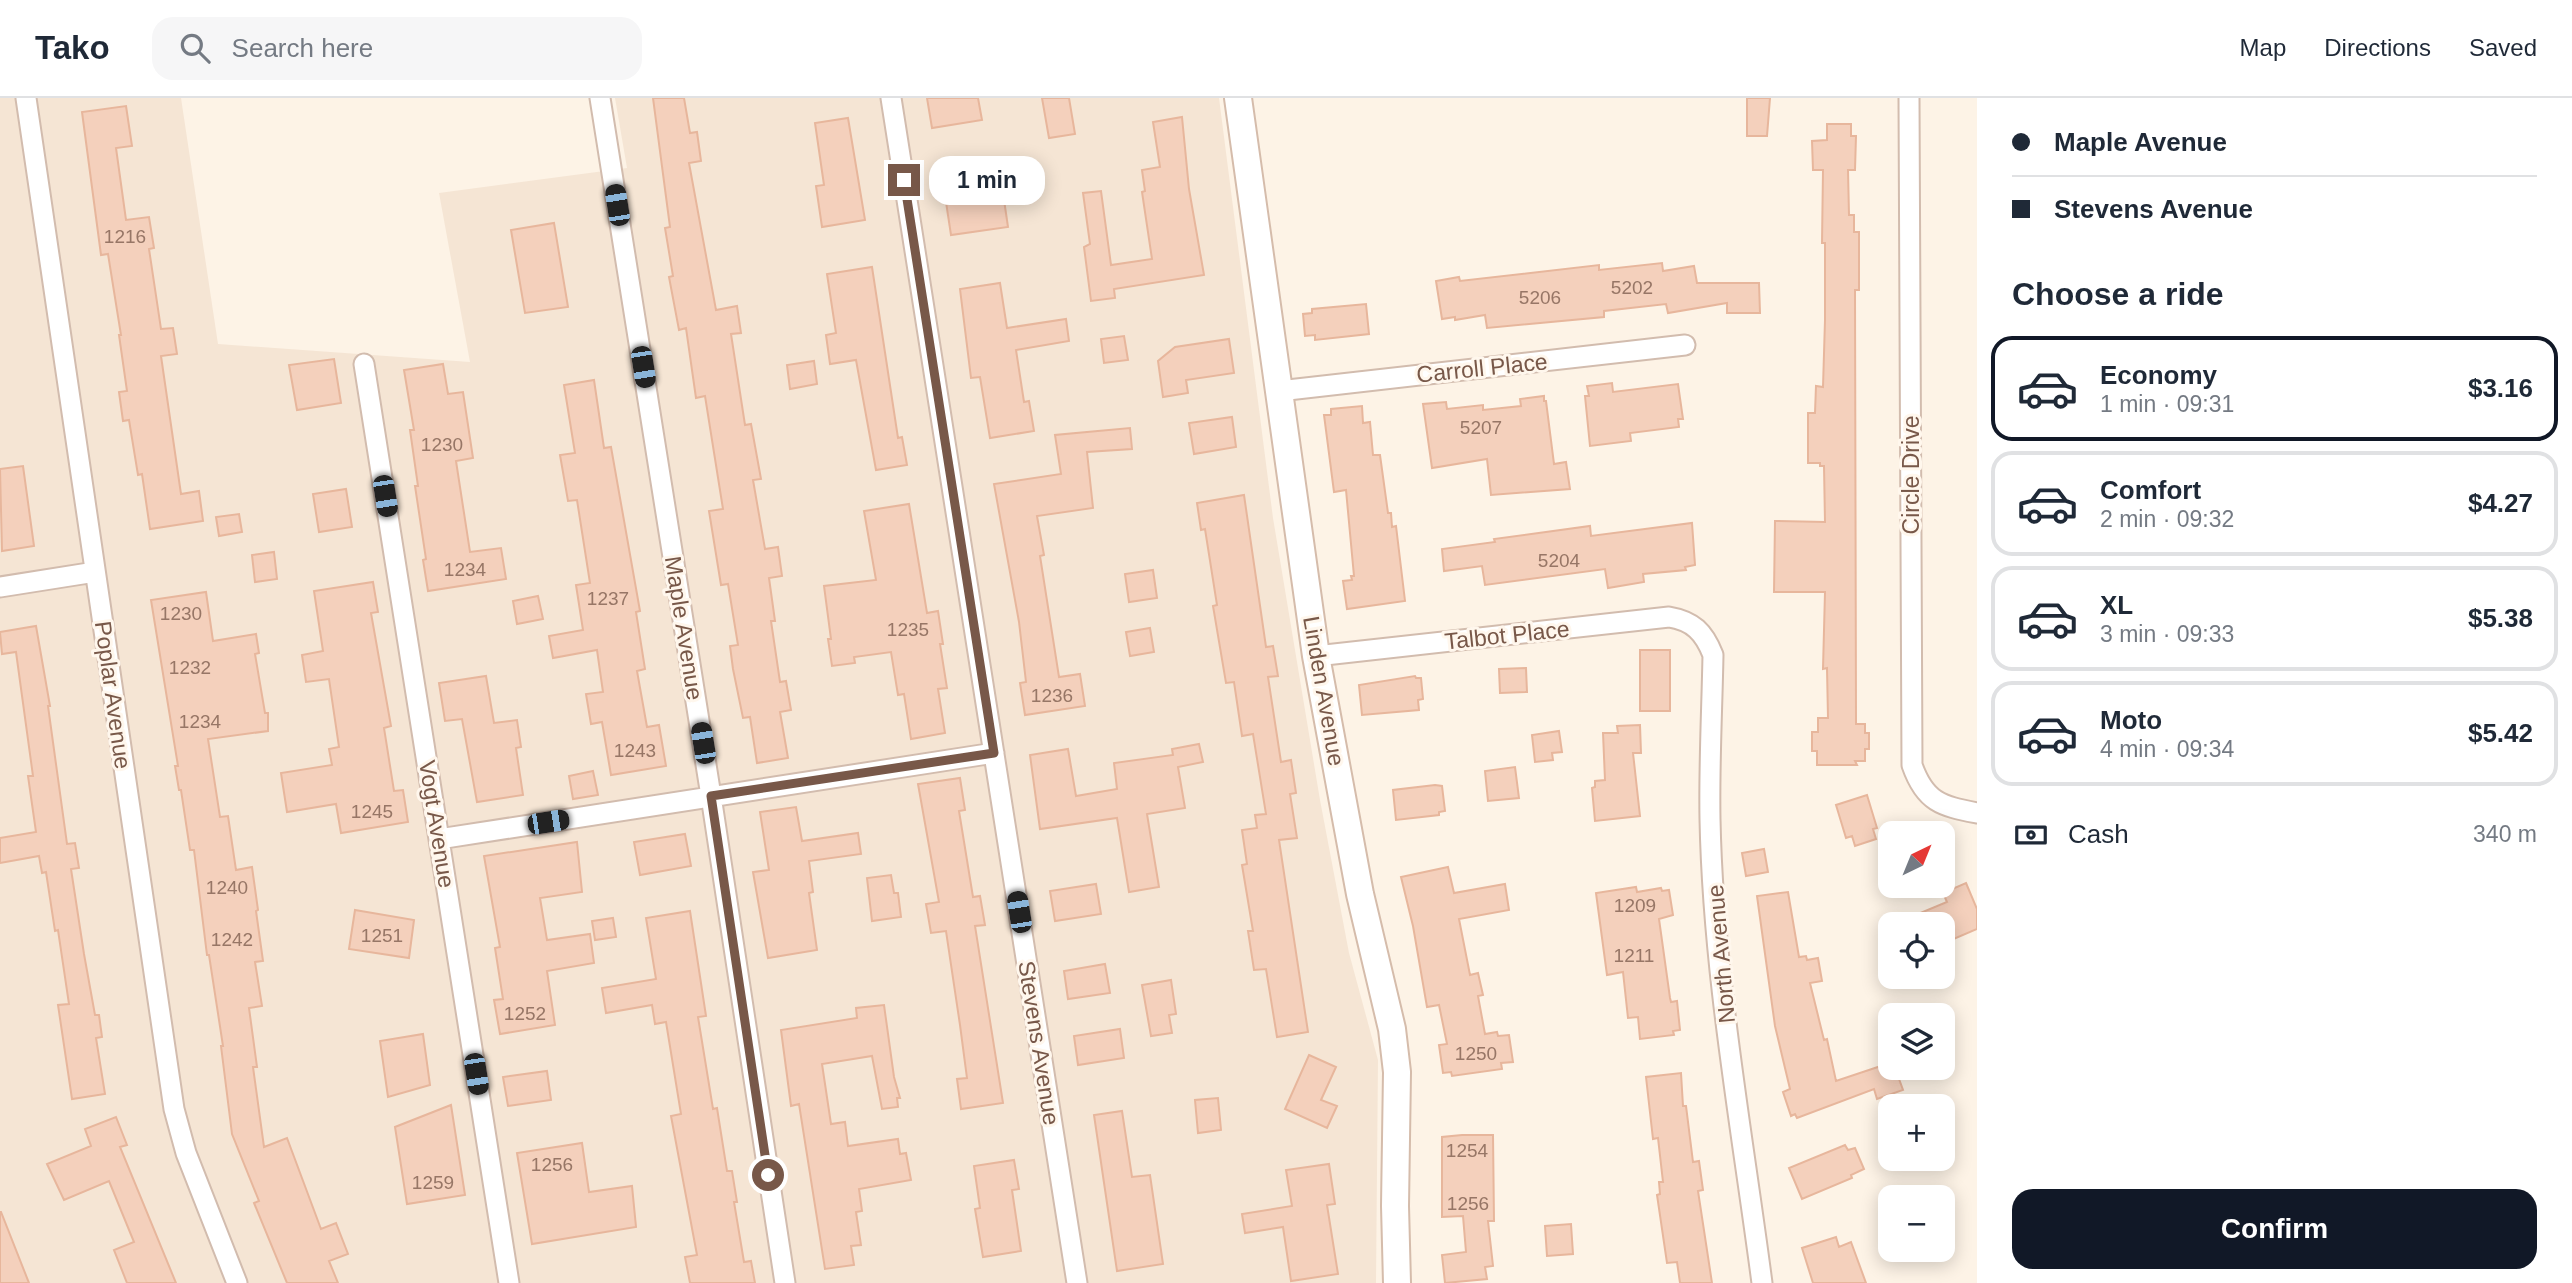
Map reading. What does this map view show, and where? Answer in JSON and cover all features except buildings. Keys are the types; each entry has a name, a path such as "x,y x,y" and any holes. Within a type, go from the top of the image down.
{"street":[{"name":"Poplar Avenue","path":"26,98 174,1110 186,1153 237,1283"},
{"name":"Maple Avenue","path":"600,98 785,1283"},
{"name":"Stevens Avenue","path":"891,98 1077,1283"},
{"name":"Linden Avenue","path":"1238,98 1316,656 1360,894 1395,1050 1397,1283"},
{"name":"Circle Drive","path":"1909,98 1912,765 1919,784 1929,796 1947,807 1977,813"},
{"name":"Carroll Place","path":"1279,391 1685,345"},
{"name":"Vogt Avenue","path":"364,364 509,1283"},
{"path":"0,587 95,572"},
{"name":"Talbot Place","path":"1316,656 1669,617 1697,627"},
{"name":"North Avenue","path":"1697,627 1707,639 1713,655 1710,819 1715,905 1728,1031 1762,1283"},
{"path":"439,839 994,753"}],"shaded area":[{"path":"0,98 181,98 218,344 470,362 439,193 627,168 615,98 1219,98 1273,518 1320,800 1349,953 1378,1060 1376,1283 0,1283"}],"route":[{"path":"768,1175 711,796 994,753 904,180"}]}
